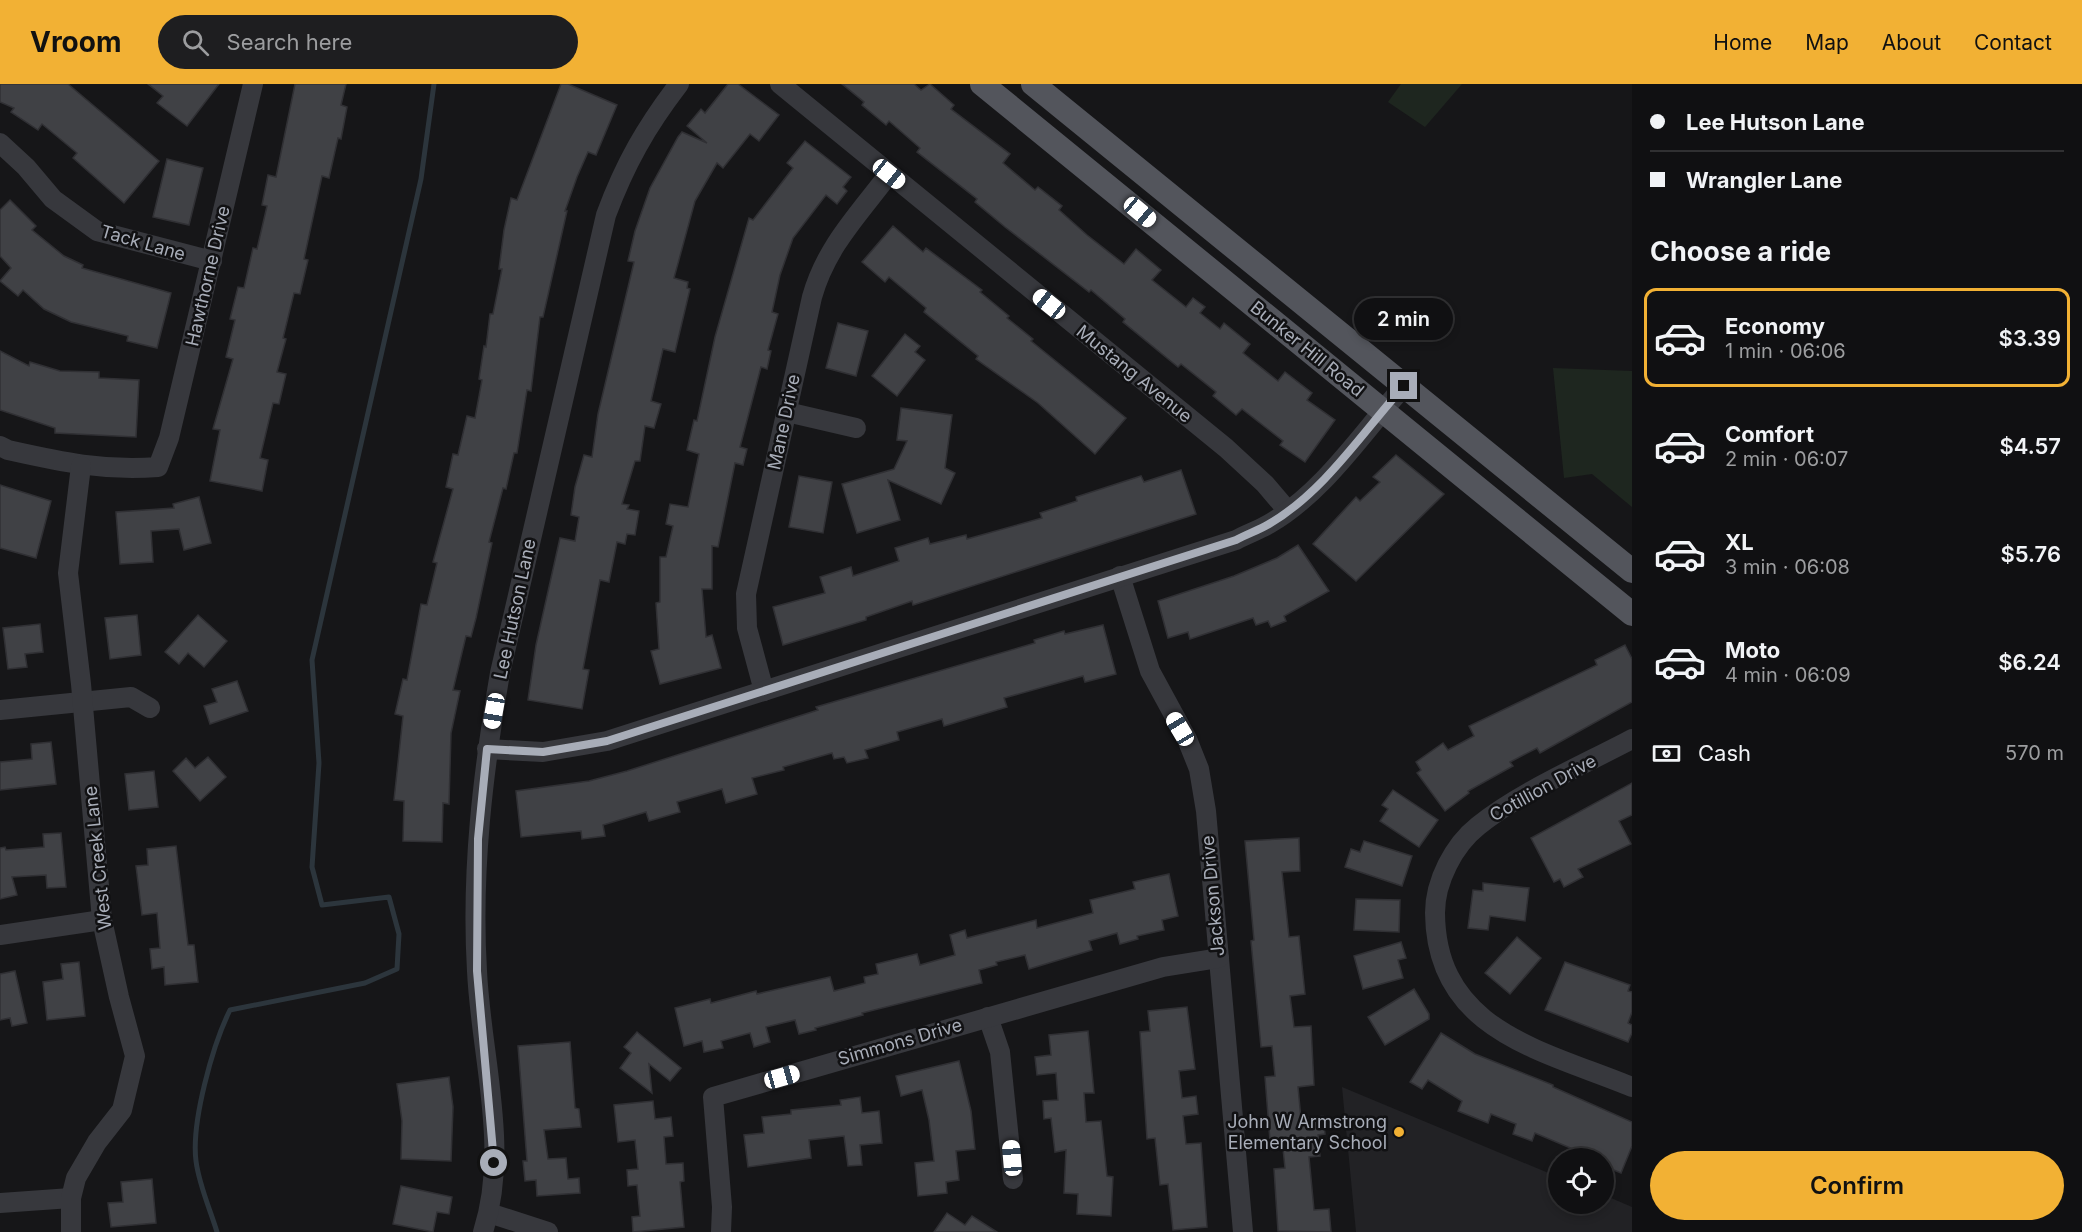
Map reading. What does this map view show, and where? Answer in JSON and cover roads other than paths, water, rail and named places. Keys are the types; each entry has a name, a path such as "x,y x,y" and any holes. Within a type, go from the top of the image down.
{"main road":[{"name":"Bunker Hill Road","path":"982,84 1632,614"},
{"name":"Bunker Hill Road","path":"1033,84 1632,571"}],"street":[{"name":"Hawthorne Drive","path":"81,466 118,470 158,467 169,438 253,84"},
{"name":"Lee Hutson Lane","path":"483,1232 494,1182 494,1145 477,971 478,839 487,749 505,651 606,215 621,174 639,139 679,84"},
{"name":"Mustang Avenue","path":"780,84 1226,448 1265,484 1288,511"},
{"name":"Tack Lane","path":"0,143 26,167 53,199 97,231 212,261"},
{"name":"Mane Drive","path":"764,691 747,628 746,594 820,270 833,247 889,174"},
{"path":"487,749 543,752 580,747 764,691 1236,540 1269,524 1288,511 1323,479 1404,386"},
{"path":"787,412 856,428"},
{"path":"0,446 8,450 81,466"},
{"name":"West Creek Lane","path":"71,1232 71,1198 76,1178 97,1142 122,1110 135,1056 102,920 83,701 68,573 81,466"},
{"name":"Jackson Drive","path":"1120,576 1150,671 1187,740 1199,769 1206,810 1243,1232"},
{"path":"0,710 131,697 150,708"},
{"name":"Cotillion Drive","path":"1632,739 1501,809 1476,827 1455,850 1435,904 1435,938 1442,967 1477,1016 1497,1030 1632,1087"},
{"path":"0,935 102,920"},
{"name":"Simmons Drive","path":"721,1232 722,1207 713,1097 1163,967 1219,958"},
{"path":"988,1017 1000,1052 1013,1179"},
{"path":"0,1203 71,1198"},
{"path":"489,1213 548,1232"}],"waterway":[{"path":"217,1232 200,1179 195,1145 200,1105 210,1062 230,1010 365,983 397,969 399,934 389,897 322,905 312,867 319,763 312,660 421,179 434,84"}],"place":[{"name":"John W Armstrong Elementary School","path":"1399,1132"}]}
